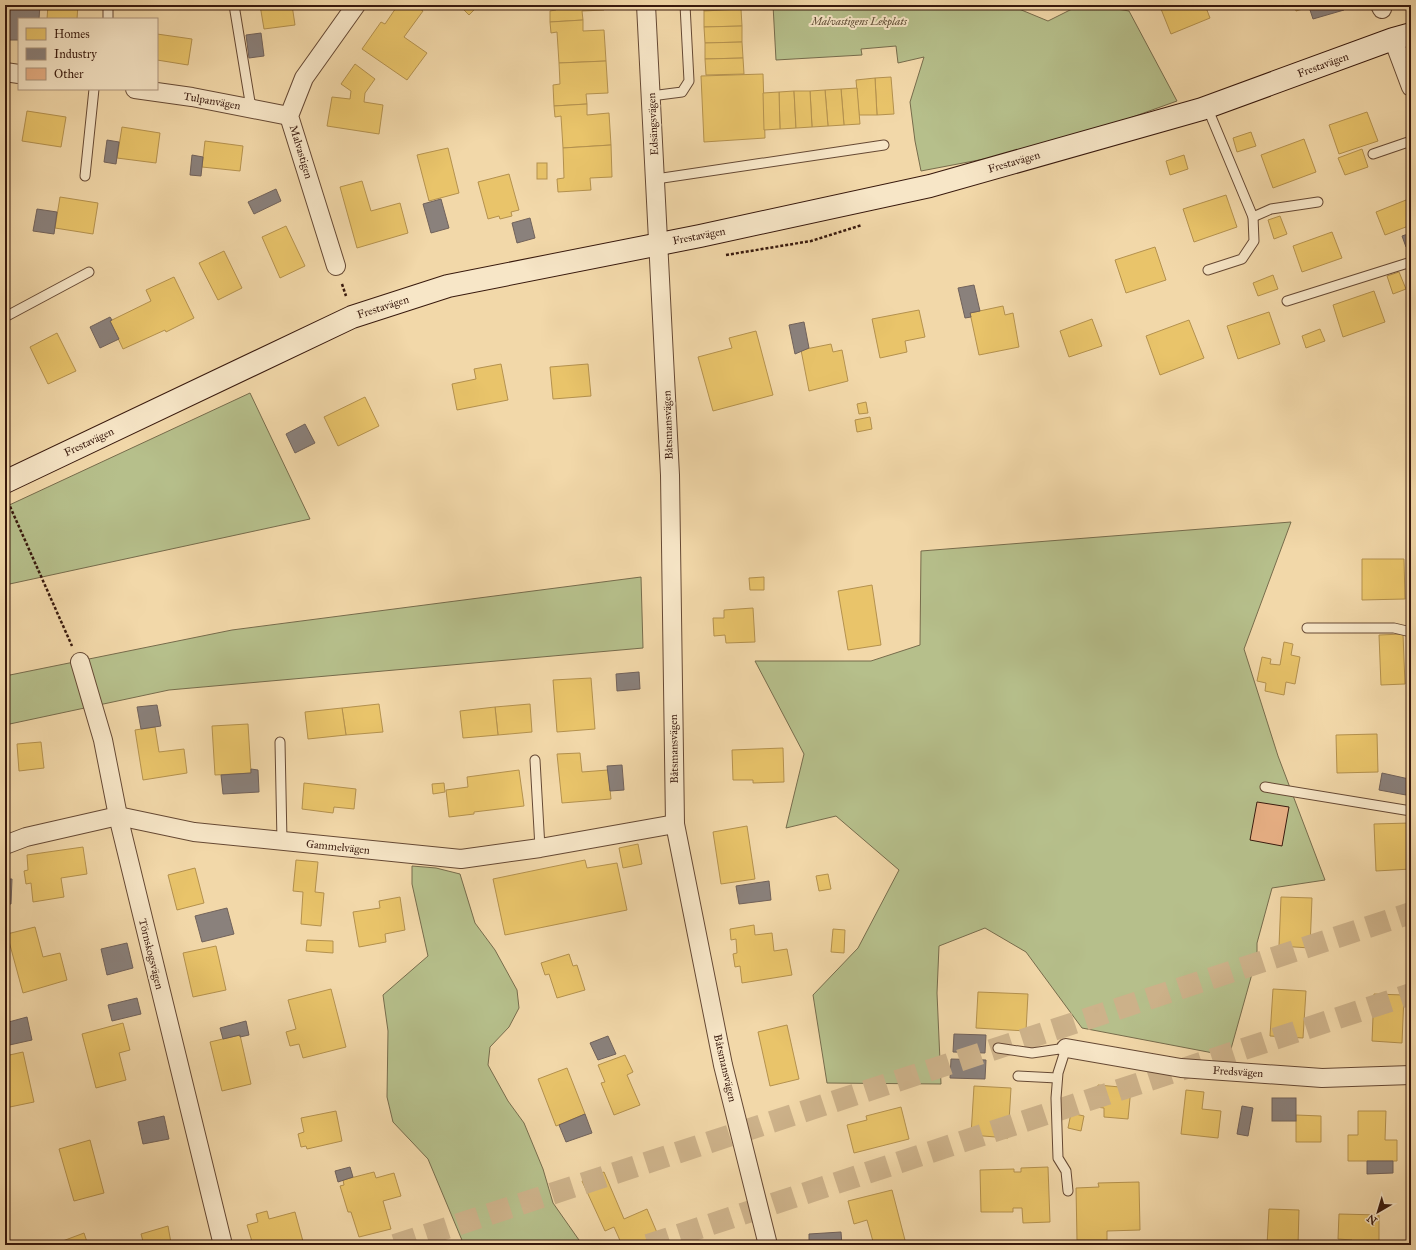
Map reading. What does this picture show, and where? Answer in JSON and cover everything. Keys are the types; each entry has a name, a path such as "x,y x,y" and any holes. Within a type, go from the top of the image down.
{"street":[{"name":"Malvastigen","path":"336,266 289,116 304,78 356,5"},
{"name":"Edsängsvägen","path":"646,5 656,178 657,244"},
{"path":"1402,37 1411,87"},
{"name":"Frestavägen","path":"6,490 352,317 448,286 657,244 930,186 1207,107 1402,37"},
{"path":"5,72 18,74"},
{"name":"Tulpanvägen","path":"142,90 192,97 289,116"},
{"name":"Båtsmansvägen","path":"657,244 661,266 670,475 675,824 723,1065 768,1245"},
{"name":"Törnskogsvägen","path":"80,662 103,740 118,816 223,1245"},
{"name":"Gammelvägen","path":"5,844 26,837 118,816 194,832 460,859 540,848 675,824"},
{"name":"Fredsvägen","path":"1066,1048 1181,1068 1322,1078 1411,1075"}],"lane":[{"path":"108,5 108,18"},
{"path":"234,5 251,108"},
{"path":"651,96 682,92 689,81 685,5"},
{"path":"85,176 94,90"},
{"path":"1207,107 1253,217 1254,241 1242,259 1208,270"},
{"path":"1373,154 1411,141"},
{"path":"656,178 884,145"},
{"path":"1253,217 1271,209 1318,202"},
{"path":"1287,301 1411,262"},
{"path":"5,316 89,272"},
{"path":"1307,628 1394,628 1411,632"},
{"path":"280,742 282,841"},
{"path":"535,760 540,848"},
{"path":"1265,787 1411,811"},
{"path":"998,1048 1032,1053 1066,1048 1057,1078 1058,1158 1066,1171 1068,1190"},
{"path":"1018,1076 1057,1078"}],"path":[{"path":"336,266 352,317"},
{"path":"6,490 80,662"}],"green space":[{"name":"Malvastigens Lekplats","path":"773,5 1016,5 1019,9 1048,21 1080,5 1093,5 1129,11 1177,101 1127,119 1021,152 921,171 915,141 910,102 924,57 898,63 896,46 861,49 862,55 776,60"},
{"path":"250,393 310,519 5,585 5,507"},
{"path":"1291,522 1244,649 1278,756 1325,880 1272,888 1257,943 1257,956 1229,1056 1082,1028 1026,952 985,928 939,946 937,993 941,1084 827,1083 813,995 858,948 899,870 836,816 786,828 804,754 755,661 871,661 920,645 921,551"},
{"path":"641,577 643,648 169,690 5,725 5,676 232,630"},
{"path":"412,866 436,868 460,874 475,923 495,950 517,990 519,1008 509,1027 490,1047 488,1065 508,1101 524,1123 543,1169 553,1203 584,1245 464,1245 428,1159 393,1122 387,1097 388,1031 383,995 428,956 412,884"}],"building: Homes":[{"path":"48,5 78,5 77,18 47,18"},
{"path":"260,5 292,5 295,25 264,29"},
{"path":"398,5 414,5 423,11 404,37 427,53 407,80 362,49 381,22 385,24"},
{"path":"459,5 479,5 469,15"},
{"path":"556,5 604,5 604,10 582,11 583,20 550,22 550,11 556,10"},
{"path":"703,5 741,5 741,9 704,11"},
{"path":"1172,5 1205,5 1210,18 1171,34 1161,9"},
{"path":"1294,5 1316,5 1296,11"},
{"path":"741,9 742,26 704,27 704,11"},
{"path":"583,20 583,31 604,30 606,61 559,63 557,32 551,33 550,22"},
{"path":"742,26 742,42 705,43 704,27"},
{"path":"158,34 192,39 188,65 158,60"},
{"path":"742,42 743,58 705,59 705,43"},
{"path":"743,58 744,74 706,75 705,59"},
{"path":"606,61 608,93 586,94 587,104 554,106 553,85 560,84 559,63"},
{"path":"355,64 375,79 365,93 364,102 383,105 379,134 327,126 332,97 350,99 351,91 341,84"},
{"path":"763,74 765,138 704,142 701,76"},
{"path":"891,77 894,114 877,115 875,78"},
{"path":"875,78 877,115 859,115 856,80"},
{"path":"857,88 860,124 844,125 841,89"},
{"path":"841,89 844,125 828,126 825,90"},
{"path":"825,90 828,126 812,127 810,91"},
{"path":"794,91 796,128 780,129 779,92"},
{"path":"794,91 810,91 812,127 796,128"},
{"path":"779,92 780,129 764,130 763,93"},
{"path":"587,104 587,115 609,113 611,145 563,148 561,116 555,117 554,106"},
{"path":"27,111 66,117 61,147 22,141"},
{"path":"1367,112 1378,141 1339,154 1329,125"},
{"path":"122,127 160,133 156,163 117,158"},
{"path":"1251,132 1256,146 1237,152 1233,138"},
{"path":"1304,139 1316,172 1273,188 1261,155"},
{"path":"205,141 243,146 240,171 202,167"},
{"path":"611,145 612,177 590,178 591,190 558,192 557,179 564,178 563,148"},
{"path":"448,148 459,193 429,201 417,155"},
{"path":"1362,149 1368,167 1345,175 1338,158"},
{"path":"1184,155 1188,169 1170,175 1166,161"},
{"path":"537,163 547,163 547,179 537,179"},
{"path":"509,174 519,210 511,212 512,216 500,219 499,216 488,219 478,182"},
{"path":"362,181 371,211 400,203 408,233 357,248 340,187"},
{"path":"1226,195 1237,227 1194,242 1183,209"},
{"path":"60,197 98,203 93,234 55,228"},
{"path":"1411,198 1411,225 1385,235 1376,212"},
{"path":"1280,216 1287,234 1274,239 1268,220"},
{"path":"286,226 305,266 280,278 262,237"},
{"path":"1332,232 1342,258 1302,272 1293,246"},
{"path":"1155,247 1166,280 1126,293 1115,260"},
{"path":"224,251 242,288 218,300 199,263"},
{"path":"1399,272 1406,289 1393,294 1387,276"},
{"path":"1273,275 1278,289 1258,296 1253,283"},
{"path":"174,277 194,318 166,332 165,330 123,349 110,321 151,301 146,290"},
{"path":"1374,291 1385,322 1343,337 1333,305"},
{"path":"1003,306 1005,315 1013,313 1019,347 979,355 970,313"},
{"path":"919,310 925,337 905,341 907,352 880,358 872,319"},
{"path":"1269,312 1280,344 1238,359 1227,326"},
{"path":"1092,319 1102,346 1069,357 1060,331"},
{"path":"1189,320 1204,358 1160,375 1146,336"},
{"path":"1320,329 1325,341 1306,348 1302,336"},
{"path":"756,331 773,395 713,411 698,357 732,348 729,338"},
{"path":"57,333 76,371 48,384 30,347"},
{"path":"831,344 833,352 842,350 848,381 809,391 801,350"},
{"path":"501,364 508,400 457,410 452,384 476,379 474,369"},
{"path":"588,364 591,396 553,399 550,367"},
{"path":"365,397 379,426 338,446 324,417"},
{"path":"866,402 868,413 859,414 857,404"},
{"path":"870,417 872,429 857,432 855,420"},
{"path":"1362,559 1404,559 1405,599 1362,600"},
{"path":"764,577 764,590 750,590 749,578"},
{"path":"872,585 881,645 848,650 838,591"},
{"path":"753,608 755,642 726,643 725,635 714,636 713,618 724,618 724,610"},
{"path":"1403,634 1405,684 1381,685 1379,635"},
{"path":"1284,642 1293,644 1291,655 1300,657 1295,684 1286,682 1284,695 1265,691 1266,683 1257,681 1262,657 1271,659 1270,664 1280,665"},
{"path":"591,678 595,729 557,732 553,680"},
{"path":"379,704 383,732 346,735 342,708"},
{"path":"530,704 532,732 498,735 495,707"},
{"path":"495,707 498,735 463,738 460,711"},
{"path":"342,708 346,735 308,739 305,712"},
{"path":"248,724 251,773 215,775 212,726"},
{"path":"155,727 159,752 184,749 187,773 143,780 135,730"},
{"path":"1377,734 1378,772 1337,773 1336,735"},
{"path":"41,742 44,768 19,771 17,744"},
{"path":"783,748 784,782 753,783 753,780 733,780 732,750"},
{"path":"580,753 582,772 608,770 611,799 562,803 557,754"},
{"path":"519,770 524,806 474,812 474,814 449,817 446,790 468,787 467,777"},
{"path":"304,783 356,789 354,809 334,807 333,813 302,809"},
{"path":"444,783 445,792 433,794 432,784"},
{"path":"1410,823 1411,869 1376,871 1374,824"},
{"path":"747,826 755,879 721,884 713,832"},
{"path":"638,844 642,864 623,868 619,848"},
{"path":"83,847 87,874 61,878 64,897 33,902 31,883 26,884 24,871 28,870 27,855"},
{"path":"296,860 318,862 315,892 324,893 321,926 301,924 303,892 293,891"},
{"path":"585,860 587,868 617,863 627,910 505,935 493,879"},
{"path":"195,868 204,903 177,910 168,875"},
{"path":"828,874 831,889 819,891 816,876"},
{"path":"400,897 405,930 385,934 386,942 359,947 353,912 380,908 379,901"},
{"path":"1281,897 1312,898 1310,948 1279,946"},
{"path":"754,925 755,935 772,933 774,951 787,949 792,975 742,983 740,966 735,967 733,954 737,953 736,939 731,940 730,929"},
{"path":"35,927 43,957 60,953 67,980 23,993 7,934"},
{"path":"833,929 845,930 844,953 831,952"},
{"path":"307,940 333,941 333,953 306,951"},
{"path":"216,946 226,990 193,997 183,953"},
{"path":"569,954 573,966 577,965 585,990 557,998 549,974 545,975 541,963"},
{"path":"331,989 346,1047 303,1058 299,1044 290,1046 286,1032 296,1029 288,1000"},
{"path":"1273,989 1306,991 1303,1038 1270,1036"},
{"path":"978,992 1028,994 1026,1031 976,1028"},
{"path":"1374,994 1404,995 1402,1043 1372,1041"},
{"path":"123,1023 130,1050 119,1053 126,1080 96,1088 82,1034"},
{"path":"787,1025 799,1079 770,1086 758,1032"},
{"path":"240,1035 251,1084 222,1091 210,1042"},
{"path":"23,1052 34,1102 5,1108 5,1056"},
{"path":"625,1055 633,1072 627,1075 640,1105 614,1115 601,1083 605,1082 598,1065"},
{"path":"567,1068 585,1114 556,1126 538,1079"},
{"path":"1098,1085 1131,1088 1128,1119 1104,1117 1104,1108 1096,1107"},
{"path":"974,1086 1011,1088 1008,1138 971,1135"},
{"path":"1186,1090 1204,1092 1202,1109 1221,1111 1218,1138 1181,1134"},
{"path":"901,1107 909,1139 854,1153 847,1125 867,1120 866,1116"},
{"path":"336,1111 342,1141 307,1149 306,1146 301,1147 298,1134 304,1132 301,1118"},
{"path":"1358,1111 1386,1111 1385,1140 1397,1140 1397,1161 1348,1161 1348,1135 1358,1135"},
{"path":"1071,1113 1084,1116 1081,1131 1068,1128"},
{"path":"1296,1115 1321,1116 1321,1142 1296,1142"},
{"path":"90,1140 104,1193 74,1201 59,1149"},
{"path":"1048,1167 1050,1222 1023,1223 1022,1208 1013,1208 1013,1212 981,1212 980,1170 1014,1169 1014,1172 1021,1172 1021,1168"},
{"path":"374,1172 376,1178 394,1173 401,1196 383,1201 391,1229 359,1237 351,1212 348,1212 340,1186 344,1185 343,1180"},
{"path":"604,1172 624,1219 647,1209 658,1235 635,1245 622,1245 614,1227 605,1231 582,1181"},
{"path":"1139,1182 1140,1230 1107,1231 1107,1240 1077,1240 1076,1188 1099,1187 1098,1183"},
{"path":"892,1190 906,1244 874,1245 867,1220 854,1224 848,1201"},
{"path":"1269,1209 1299,1210 1298,1245 1267,1245"},
{"path":"267,1211 269,1219 295,1212 304,1245 253,1245 247,1225 258,1222 256,1214"},
{"path":"1339,1214 1379,1215 1379,1245 1352,1245 1352,1240 1338,1239"},
{"path":"168,1226 171,1243 175,1242 175,1245 144,1245 141,1234"},
{"path":"84,1233 88,1245 52,1245"}],"building: Industry":[{"path":"23,5 40,5 39,18 18,18 18,40 8,40 10,8 22,8"},
{"path":"1316,5 1342,5 1344,10 1313,19 1309,7"},
{"path":"261,33 264,56 249,58 246,35"},
{"path":"107,140 119,142 116,164 104,162"},
{"path":"192,155 203,157 201,176 190,175"},
{"path":"276,189 281,201 254,214 248,202"},
{"path":"441,199 449,228 431,233 423,204"},
{"path":"37,209 57,212 54,234 33,231"},
{"path":"530,218 535,238 517,243 512,223"},
{"path":"1411,233 1411,246 1406,247 1402,236"},
{"path":"974,285 980,311 970,313 971,317 965,318 958,288"},
{"path":"110,317 112,320 110,321 119,339 100,348 90,327"},
{"path":"804,322 809,348 795,354 789,325"},
{"path":"305,424 315,443 295,453 286,434"},
{"path":"639,672 640,689 617,691 616,674"},
{"path":"157,705 161,726 141,729 137,707"},
{"path":"622,765 624,790 610,791 607,766"},
{"path":"251,769 258,770 259,792 223,794 221,775 251,773"},
{"path":"1382,773 1409,779 1406,795 1379,790"},
{"path":"5,879 12,879 11,904 5,904"},
{"path":"769,881 771,900 739,904 736,886"},
{"path":"227,908 234,934 202,942 195,916"},
{"path":"127,943 133,968 107,975 101,949"},
{"path":"137,998 141,1014 112,1021 108,1005"},
{"path":"27,1017 32,1040 5,1046 5,1023"},
{"path":"246,1021 249,1035 240,1037 240,1035 223,1039 220,1028"},
{"path":"954,1034 986,1035 985,1053 953,1052"},
{"path":"608,1036 616,1054 598,1060 590,1043"},
{"path":"951,1059 986,1060 985,1079 950,1078"},
{"path":"1272,1098 1296,1098 1296,1121 1272,1121"},
{"path":"1242,1106 1253,1108 1248,1136 1237,1134"},
{"path":"585,1114 592,1133 566,1142 559,1125"},
{"path":"164,1116 169,1139 143,1144 138,1122"},
{"path":"1367,1161 1393,1161 1393,1173 1367,1174"},
{"path":"350,1167 353,1177 338,1182 335,1171"},
{"path":"841,1232 842,1245 809,1245 809,1234"}],"building: Other":[{"path":"1257,802 1289,807 1282,846 1250,840"}],"tunnel":[{"path":"395,1245 1411,913"},
{"path":"648,1245 1411,994"}]}
